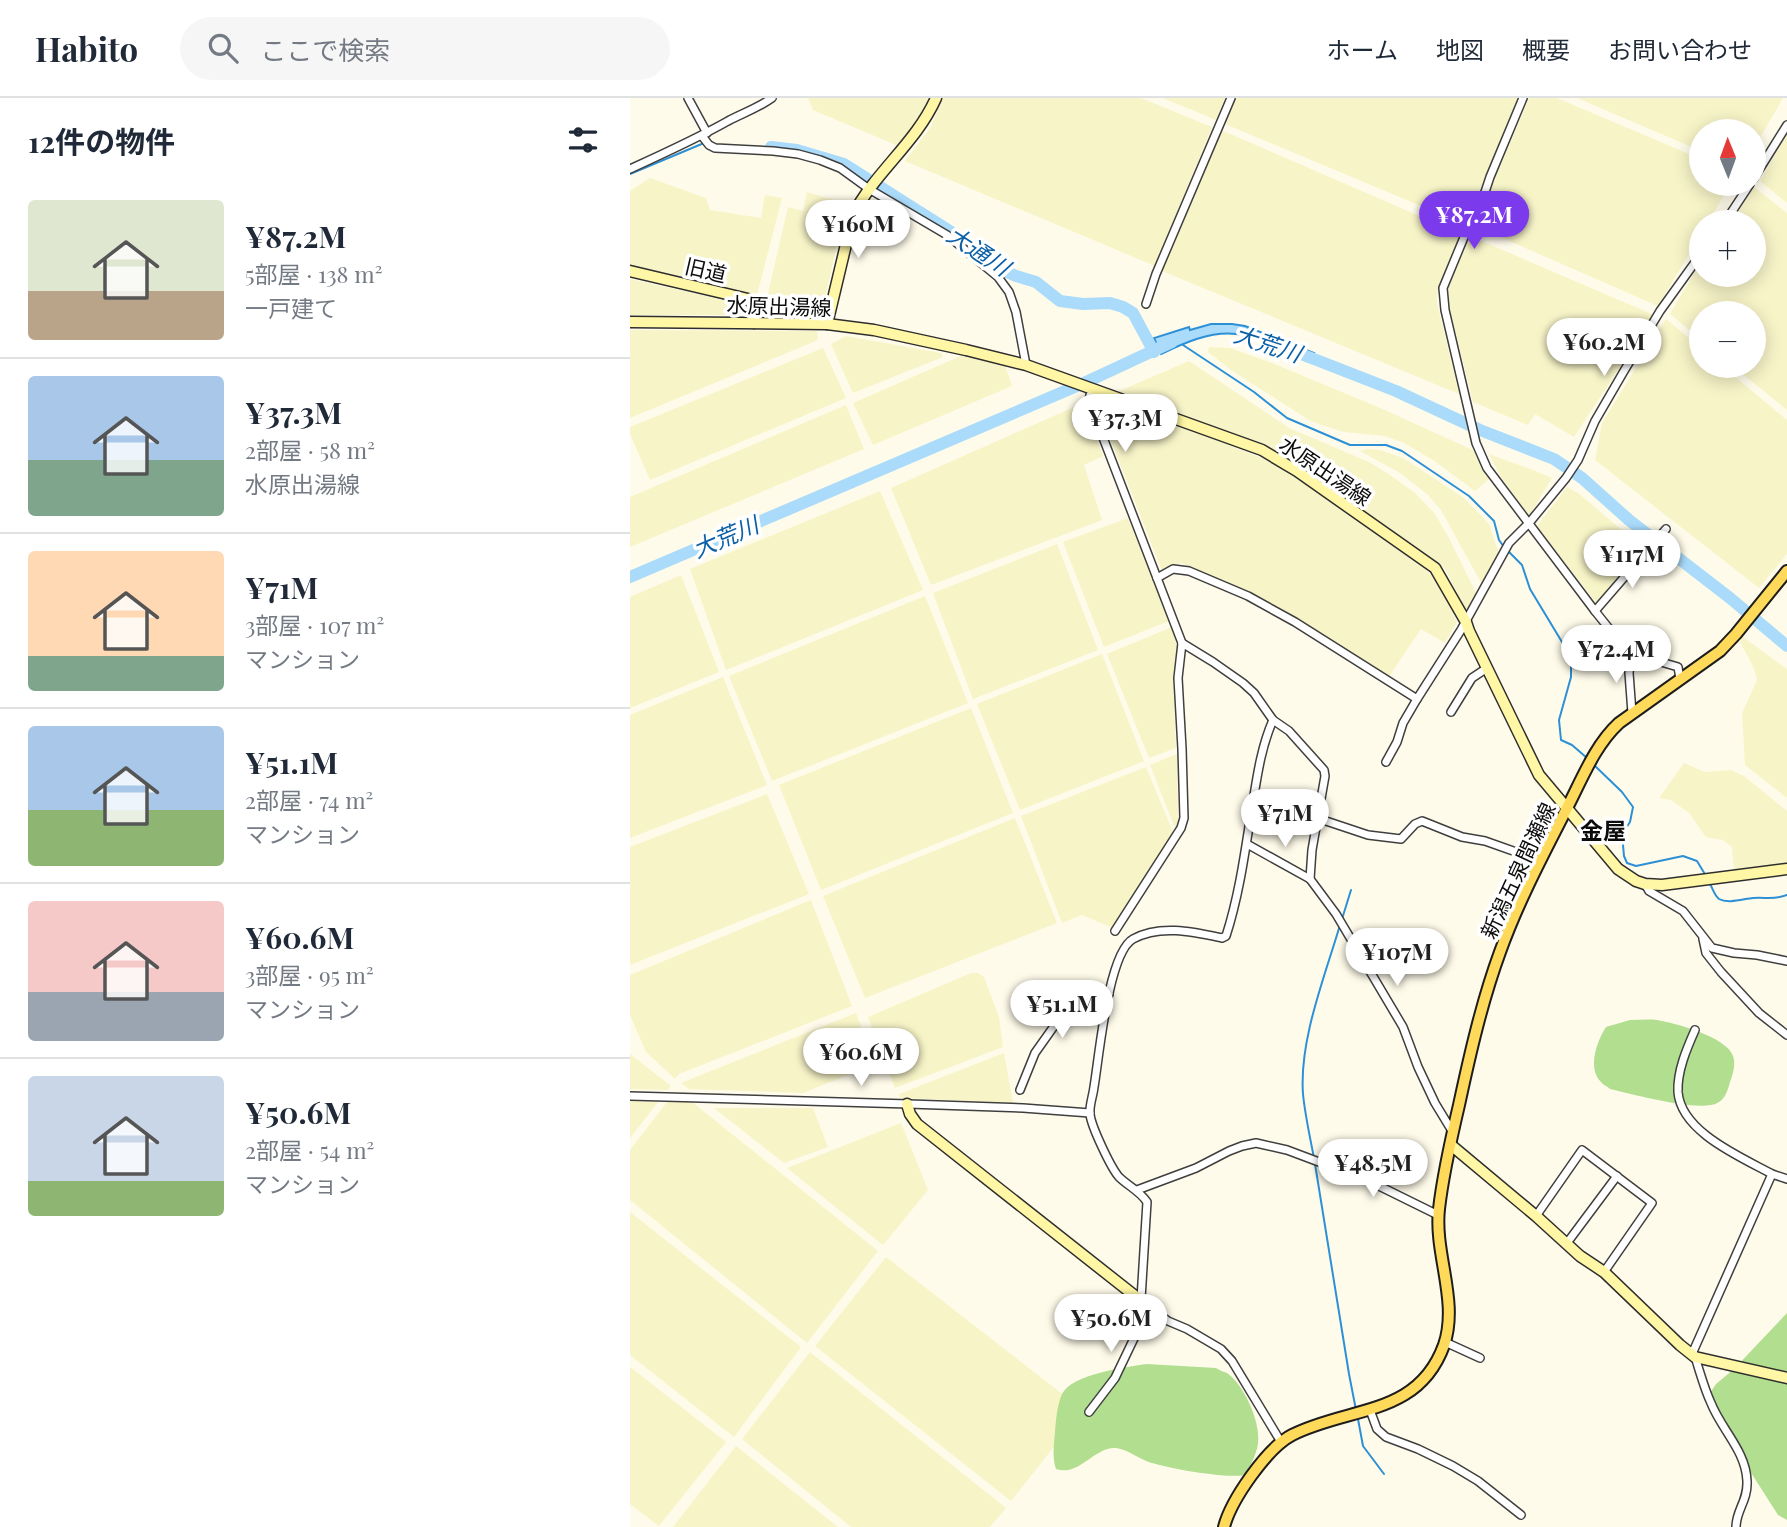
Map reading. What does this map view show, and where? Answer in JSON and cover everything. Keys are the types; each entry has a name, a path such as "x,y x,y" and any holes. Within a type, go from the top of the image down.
{"main road":[{"path":"827,324 853,215 873,185 912,138 936,98"},
{"name":"旧道","path":"630,271 748,299 753,304 754,323"},
{"name":"水原出湯線","path":"630,322 827,324 874,330 1026,365 1262,450 1434,568 1466,622 1539,775 1618,869 1645,884"},
{"name":"新潟五泉間瀬線","path":"1224,1527 1238,1496 1281,1442 1313,1426 1404,1396 1427,1376 1438,1359 1445,1342 1449,1313 1438,1233 1441,1188 1482,1010 1500,952 1539,860 1610,731 1720,651 1787,571"},
{"path":"1645,884 1662,886 1787,869"},
{"path":"907,1104 916,1124 1145,1303"},
{"path":"1451,1145 1580,1256 1604,1272 1693,1355 1787,1378"}],"street":[{"path":"688,98 709,145 715,148 786,153 820,160 873,185 947,235 1004,285 1013,301 1026,365"},
{"path":"630,169 705,135 772,98"},
{"path":"1146,304 1156,274 1231,98"},
{"path":"1523,98 1443,288 1443,297 1476,443 1487,468 1631,656 1629,673 1632,713"},
{"path":"1766,159 1787,125"},
{"path":"1386,762 1403,723 1466,622 1503,553 1578,460 1595,421 1624,371 1689,271"},
{"path":"1091,390 1089,401 1182,643 1178,678 1184,818 1181,828 1115,931"},
{"path":"1595,611 1666,529"},
{"path":"1157,578 1173,569 1189,571 1248,596 1417,699"},
{"path":"1182,643 1243,683 1254,693 1273,720 1289,731 1324,770 1310,879"},
{"path":"1631,656 1639,652 1678,667 1680,679"},
{"path":"1451,712 1472,678 1487,668"},
{"path":"1089,1412 1115,1378 1145,1303 1147,1202 1115,1172 1090,1113 1109,994 1121,956 1130,941 1148,933 1162,931 1181,931 1222,938 1226,936 1247,844 1258,769 1273,720"},
{"path":"1317,818 1368,835 1401,839 1415,824 1422,821 1462,837 1485,841 1539,860"},
{"path":"1247,844 1310,879 1342,922 1403,1027 1435,1103 1453,1132"},
{"path":"1645,884 1649,891 1683,911 1712,948 1787,961"},
{"path":"1703,938 1706,953 1721,972 1759,1013 1787,1035"},
{"path":"1020,1090 1035,1053 1081,988 1109,994"},
{"path":"1695,1030 1685,1053 1678,1084 1678,1095 1689,1119 1700,1131 1739,1156 1787,1179"},
{"path":"630,1096 1023,1108 1090,1113"},
{"path":"1137,1190 1196,1168 1229,1150 1256,1143 1287,1150 1367,1180 1438,1215"},
{"path":"1536,1216 1582,1150 1652,1203 1604,1272"},
{"path":"1736,1527 1747,1492 1744,1465 1711,1405 1693,1355 1772,1174"},
{"path":"1567,1243 1617,1176"},
{"path":"1145,1303 1168,1321 1221,1349 1233,1361 1281,1442"},
{"path":"1445,1342 1480,1359"},
{"path":"1361,1412 1386,1437 1453,1466 1478,1481 1521,1515"}],"shaded area":[{"path":"808,98 929,98 913,128 896,145 813,110"},
{"path":"943,98 1141,98 1212,127 1155,266 905,161 930,128"},
{"path":"1163,98 1225,98 1216,120"},
{"path":"1236,98 1518,98 1466,225 1225,124"},
{"path":"1529,98 1557,98 1689,154 1689,196 1724,196 1715,210 1689,210 1689,254 1658,306 1475,226"},
{"path":"1577,98 1783,98 1766,127 1766,119 1689,119 1689,146"},
{"path":"1221,130 1461,234 1437,294 1459,394 1162,271"},
{"path":"1787,134 1787,203 1766,186 1766,171"},
{"path":"650,178 706,198 710,210 761,218 765,195 782,198 757,295 630,265 630,191"},
{"path":"807,192 846,204 822,312 767,298 788,207 803,211"},
{"path":"1748,196 1765,196 1787,213 1787,410 1748,378 1766,378 1766,301 1689,301 1689,330 1670,314 1689,282 1689,287 1766,287 1766,210 1740,210"},
{"path":"1470,236 1654,315 1574,437 1535,414 1528,425 1473,402 1448,302 1449,286"},
{"path":"630,279 733,302 734,315 630,315"},
{"path":"1666,319 1689,338 1689,378 1736,378 1787,420 1787,554 1759,588 1595,460 1602,423"},
{"path":"630,330 817,331 818,340 630,418"},
{"path":"846,336 941,353 943,357 853,393 831,344"},
{"path":"1209,347 1230,348 1272,363 1473,450 1489,479 1475,491 1433,460 1404,443 1385,436 1344,432 1309,420 1231,370 1208,352"},
{"path":"823,348 846,398 650,480 630,434 630,427"},
{"path":"963,355 1005,365 1012,386 873,445 853,403"},
{"path":"1189,361 1289,428 1369,462 1415,493 1435,514 1477,595 1468,610 1465,610 1446,570 1275,451 1257,442 1117,392"},
{"path":"1095,400 1188,429 1272,462 1291,473 1426,570 1436,580 1457,622 1445,643 1421,629 1388,678 1250,593 1181,563 1162,571"},
{"path":"1083,403 1103,456 1084,465 1102,520 931,585 891,488"},
{"path":"846,405 864,449 630,547 630,497"},
{"path":"1368,449 1403,458 1464,498 1489,524 1499,554 1483,586 1441,510 1427,494 1400,473 1360,451"},
{"path":"1489,454 1552,478 1529,516 1501,477"},
{"path":"1567,487 1578,493 1643,548 1597,604 1537,526"},
{"path":"880,491 923,590 726,670 690,569"},
{"path":"1128,518 1169,621 1104,647 1063,542"},
{"path":"1057,544 1098,650 973,699 933,593"},
{"path":"681,575 719,672 630,708 630,597"},
{"path":"925,596 968,703 772,781 729,676"},
{"path":"1172,627 1177,646 1173,680 1176,748 1149,758 1107,654"},
{"path":"1743,637 1787,669 1787,798 1745,765 1742,713 1757,680 1740,642"},
{"path":"1102,654 1144,761 1020,810 977,704"},
{"path":"723,677 767,785 630,838 630,715"},
{"path":"971,708 1013,813 821,890 779,785"},
{"path":"1177,754 1178,822 1175,828 1150,765"},
{"path":"1684,763 1705,772 1731,770 1744,776 1787,811 1787,863 1734,871 1732,847 1723,840 1706,837 1689,813 1671,800 1659,798"},
{"path":"1146,767 1173,832 1113,928 1082,915 1062,923 1021,816"},
{"path":"767,794 809,894 630,965 630,847"},
{"path":"1015,818 1057,923 865,998 823,896"},
{"path":"811,900 852,1006 679,1074 675,1079 646,1052 630,1015 630,975"},
{"path":"971,973 984,977 999,1017 1003,1047 895,1088 868,1017"},
{"path":"856,1013 875,1064 803,1093 689,1089 681,1083"},
{"path":"1004,1053 1013,1103 900,1098 899,1094"},
{"path":"630,1054 671,1086 668,1090 630,1089"},
{"path":"630,1101 658,1102 630,1138"},
{"path":"667,1102 692,1102 878,1251 807,1343 630,1200 630,1150"},
{"path":"714,1108 813,1108 828,1147 784,1163"},
{"path":"901,1123 928,1190 883,1245 787,1168"},
{"path":"630,1212 801,1347 734,1437 630,1355"},
{"path":"886,1257 1083,1410 1011,1501 815,1346"},
{"path":"810,1352 1006,1508 990,1527 851,1527 742,1439"},
{"path":"630,1367 726,1442 659,1526 630,1504"},
{"path":"736,1446 838,1527 673,1527"}],"green space":[{"path":"1630,1020 1657,1020 1676,1024 1711,1037 1729,1049 1734,1059 1734,1069 1722,1100 1701,1106 1676,1103 1610,1089 1603,1084 1597,1076 1594,1062 1599,1040 1606,1027"},
{"path":"1787,1313 1787,1520 1778,1515 1711,1410 1710,1393"},
{"path":"1147,1364 1216,1368 1233,1379 1245,1395 1257,1425 1256,1452 1244,1475 1210,1474 1167,1467 1116,1448 1101,1452 1072,1469 1056,1469 1054,1451 1057,1413 1062,1394 1068,1387 1100,1373"}],"water":[{"path":"1211,324 1245,326 1314,353 1309,362 1253,338 1217,334 1161,354 1154,338 1189,327 1190,330"}],"waterway":[{"name":"大通川","path":"630,174 704,143"},
{"name":"大通川","path":"771,147 797,150 844,164 953,233 998,268 1036,282 1060,301 1110,303 1123,307 1133,313 1154,352"},
{"name":"大荒川","path":"630,577 1084,383 1172,342"},
{"path":"1183,345 1254,392 1287,418 1350,445 1386,445 1402,451 1469,496 1494,521 1499,540 1504,547"},
{"name":"大荒川","path":"1296,352 1396,391 1480,430 1554,459 1582,478 1629,520 1787,646"},
{"path":"1508,551 1522,565 1530,589 1571,661 1571,677 1559,720 1561,740 1572,745 1587,758"},
{"path":"1593,764 1622,792 1633,807 1630,822 1622,834 1627,863 1636,866 1683,856 1697,861 1706,876"},
{"path":"1710,884 1717,897 1727,901 1787,895"},
{"path":"1342,919 1351,890"},
{"path":"1314,1158 1303,1094 1305,1052 1314,1008 1340,925"},
{"path":"1315,1164 1356,1410"},
{"path":"1358,1419 1363,1446 1384,1474"}],"district":[{"name":"金屋","path":"1603,829"}]}
